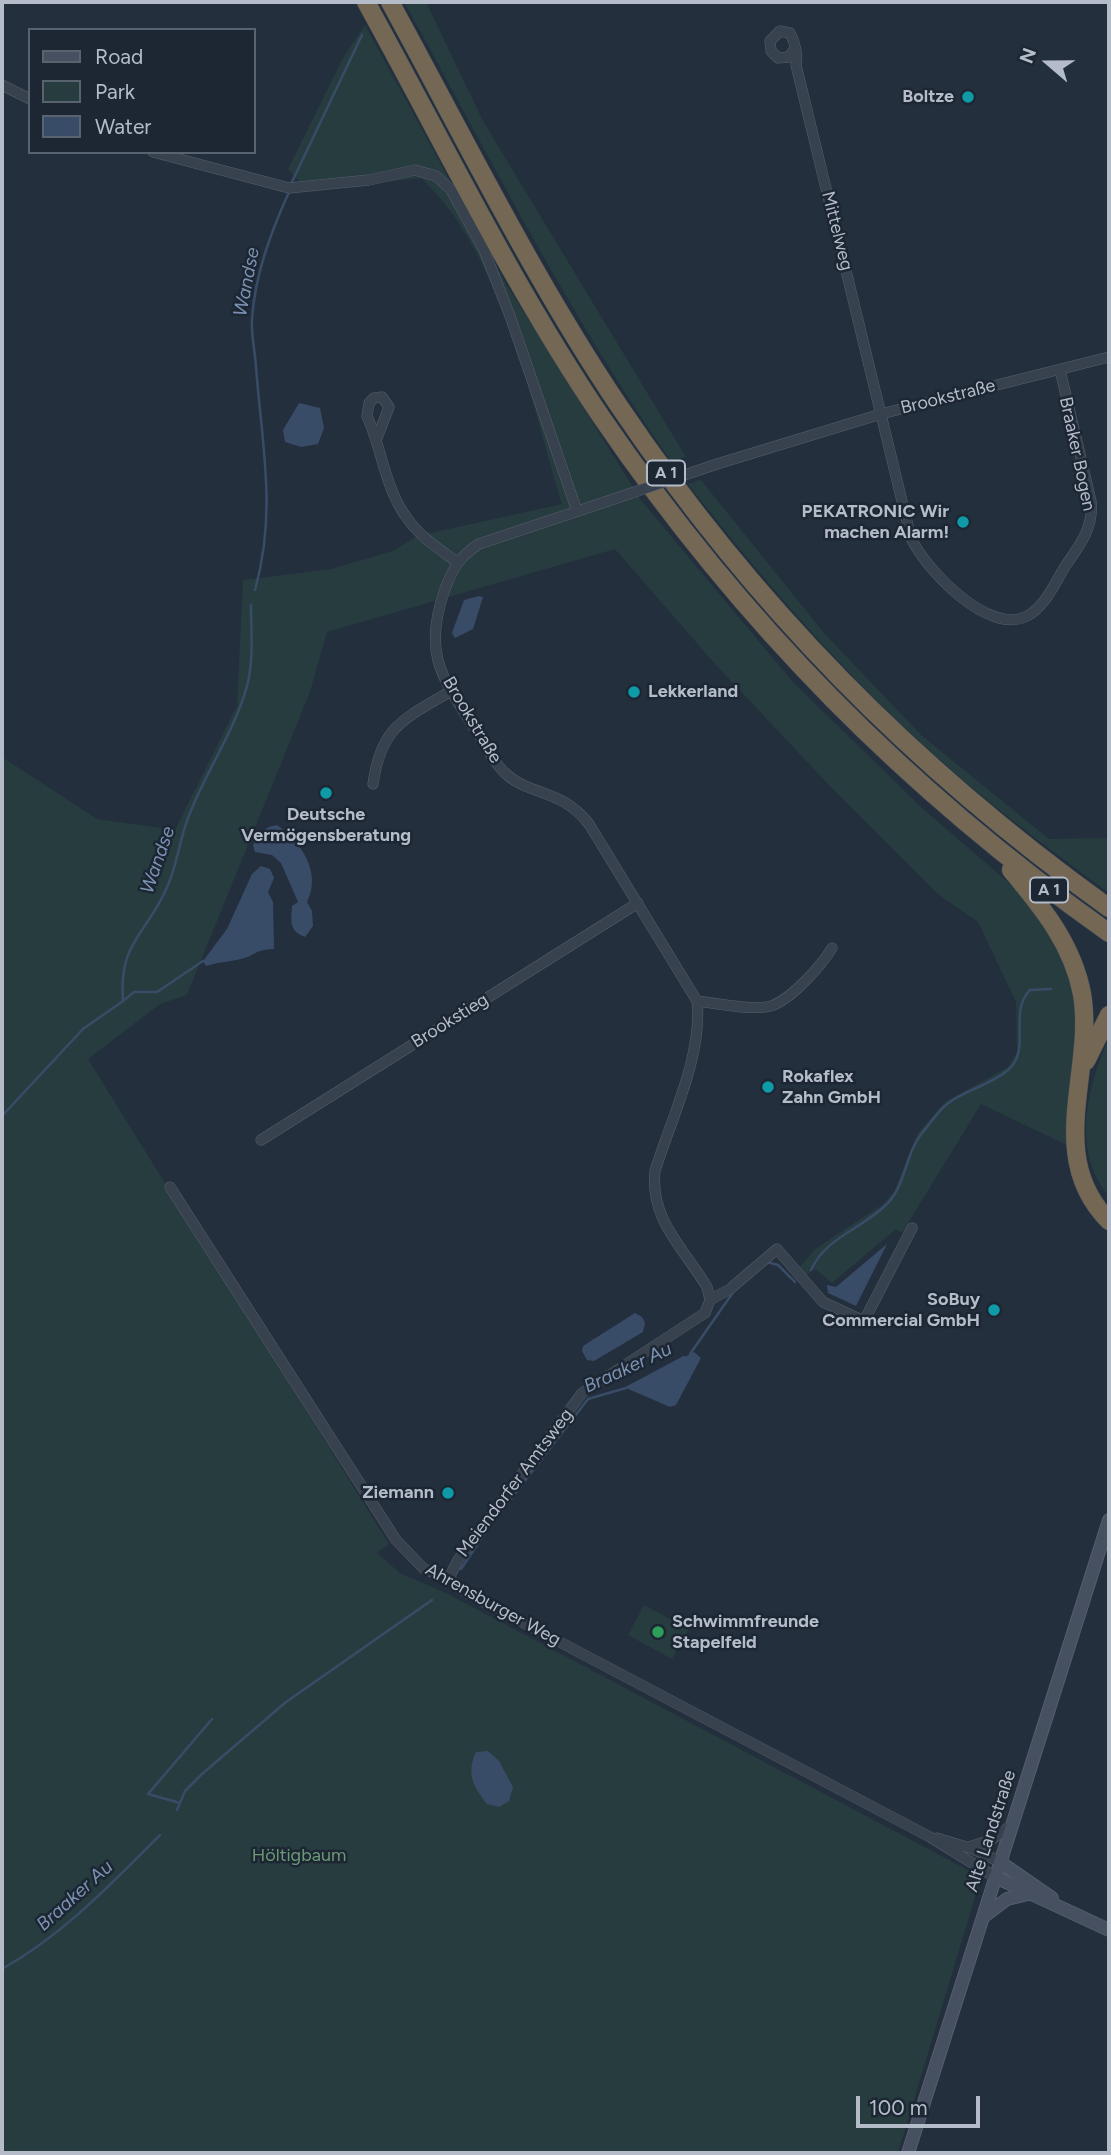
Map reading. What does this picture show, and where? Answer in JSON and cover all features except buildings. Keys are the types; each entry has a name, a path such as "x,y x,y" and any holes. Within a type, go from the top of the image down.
{"highway":[{"name":"A 1","path":"366,2 530,300 601,417 665,506 742,604 816,686 894,763 991,846 1109,933"},
{"name":"A 1","path":"390,2 547,288 618,404 681,495 765,598 831,672 907,746 971,803 1109,908"},
{"path":"991,846 1059,933 1078,977 1083,1026 1075,1098 1076,1150 1090,1196 1109,1221"},
{"path":"1075,1098 1090,1049 1109,1015"}],"main road":[{"name":"Alte Landstraße","path":"908,2153 1109,1520"},
{"path":"1000,1862 1063,1906 1109,1930"},
{"path":"995,1877 1028,1894 1063,1906"},
{"path":"982,1917 1007,1899 1028,1894"}],"street":[{"name":"Mittelweg","path":"793,57 881,414"},
{"path":"2,85 28,98"},
{"path":"161,154 289,188 369,180 415,170 436,176 451,190 484,250 510,316 577,512"},
{"name":"Brookstraße","path":"710,1300 702,1279 660,1215 653,1187 655,1171 695,1047 699,1024 696,1001 582,816 566,802 520,783 503,772 451,691 439,664 433,638 438,610 457,562 479,544 717,464 881,414 1109,357"},
{"name":"Braaker Bogen","path":"881,414 915,547 944,580 977,610 998,620 1017,620 1039,607 1082,541 1091,521 1091,501 1060,370"},
{"path":"377,438 397,502 407,519 430,544 457,562"},
{"path":"373,784 377,757 389,733 406,718 451,691"},
{"name":"Brookstieg","path":"261,1140 638,904"},
{"path":"696,1001 757,1007 773,1005 820,968 832,948"},
{"name":"Ahrensburger Weg","path":"170,1187 396,1540 424,1569 449,1578 461,1590 930,1837 995,1877"},
{"name":"Meiendorfer Amtsweg","path":"449,1578 457,1560 582,1393 688,1326 705,1313 710,1300 730,1289 777,1249 823,1302 864,1321 912,1228"},
{"path":"968,1847 984,1844 1012,1825"},
{"name":"Ahrensburger Weg","path":"930,1837 968,1847 1000,1862"}],"green space":[{"path":"404,2 426,2 483,121 686,457 671,461 598,350"},
{"name":"Höltigbaum","path":"365,25 508,287 641,500 792,681 922,808 1024,896 1052,933 1073,980 1078,1019 1068,1095 1069,1146 981,1104 902,1233 896,1229 832,1283 815,1269 806,1275 799,1268 815,1249 882,1205 894,1192 918,1133 945,1102 1008,1067 1017,1052 1016,1002 978,922 938,894 827,783 715,664 615,549 327,632 310,692 187,995 160,1004 88,1059 389,1544 377,1553 400,1573 448,1594 981,1877 898,2153 2,2153 2,757 97,819 175,830 237,706 243,580 331,569 393,551 417,536 562,504 510,330 473,247 449,210 421,178 308,191 288,169 344,56"},
{"path":"701,480 824,633 921,735 1049,839 1109,838 1109,893 961,779 855,678 769,583 688,484"},
{"path":"1109,1038 1109,1196 1097,1179 1090,1159 1086,1118 1094,1077"},
{"name":"Schwimmfreunde Stapelfeld","path":"644,1605 689,1629 672,1659 628,1635"}],"water":[{"path":"299,403 320,408 324,428 318,444 301,447 285,442 283,430"},
{"path":"483,597 473,629 455,638 452,633 464,600"},
{"path":"277,825 301,849 310,869 311,891 307,902 312,911 313,926 305,937 296,932 292,925 292,906 298,902 281,863 272,855 255,852 253,845 268,827"},
{"path":"261,866 270,869 274,878 268,892 273,902 274,949 206,966 203,961 227,929 252,874"},
{"path":"887,1244 856,1306 828,1293 827,1285 836,1287"},
{"path":"635,1313 642,1317 645,1323 643,1332 594,1361 587,1360 582,1351 583,1346"},
{"path":"694,1352 701,1358 676,1405 670,1407 626,1388"},
{"path":"488,1751 499,1761 513,1787 509,1801 499,1807 487,1804 472,1779 476,1752"}],"waterway":[{"name":"Wandse","path":"291,184 362,35"},
{"name":"Wandse","path":"255,590 262,561 267,506 252,319 265,254 289,192"},
{"name":"Wandse","path":"2,1116 83,1029 123,1001 125,964 130,951 168,885 190,813 242,702 251,666 251,605"},
{"path":"123,1001 134,992 157,992 203,961"},
{"name":"Braaker Au","path":"811,1270 835,1241 887,1204 898,1188 916,1141 944,1107 954,1099 994,1080 1015,1062 1020,1042 1024,999 1030,990 1051,989"},
{"name":"Braaker Au","path":"767,1262 778,1265 795,1282"},
{"name":"Braaker Au","path":"690,1354 734,1291"},
{"name":"Braaker Au","path":"461,1569 489,1527 588,1399 626,1388 684,1357"},
{"name":"Braaker Au","path":"177,1810 185,1791 202,1774 286,1702 432,1600"},
{"path":"180,1803 148,1794 212,1719"},
{"name":"Braaker Au","path":"2,1969 66,1925 160,1835"}],"place":[{"name":"Boltze","path":"968,97"},
{"name":"PEKATRONIC Wir machen Alarm!","path":"963,522"},
{"name":"Lekkerland","path":"634,692"},
{"name":"Deutsche Vermögensberatung","path":"326,793"},
{"name":"Rokaflex Zahn GmbH","path":"768,1087"},
{"name":"SoBuy Commercial GmbH","path":"994,1310"},
{"name":"Ziemann","path":"448,1493"},
{"name":"Schwimmfreunde Stapelfeld","path":"658,1632"}]}
